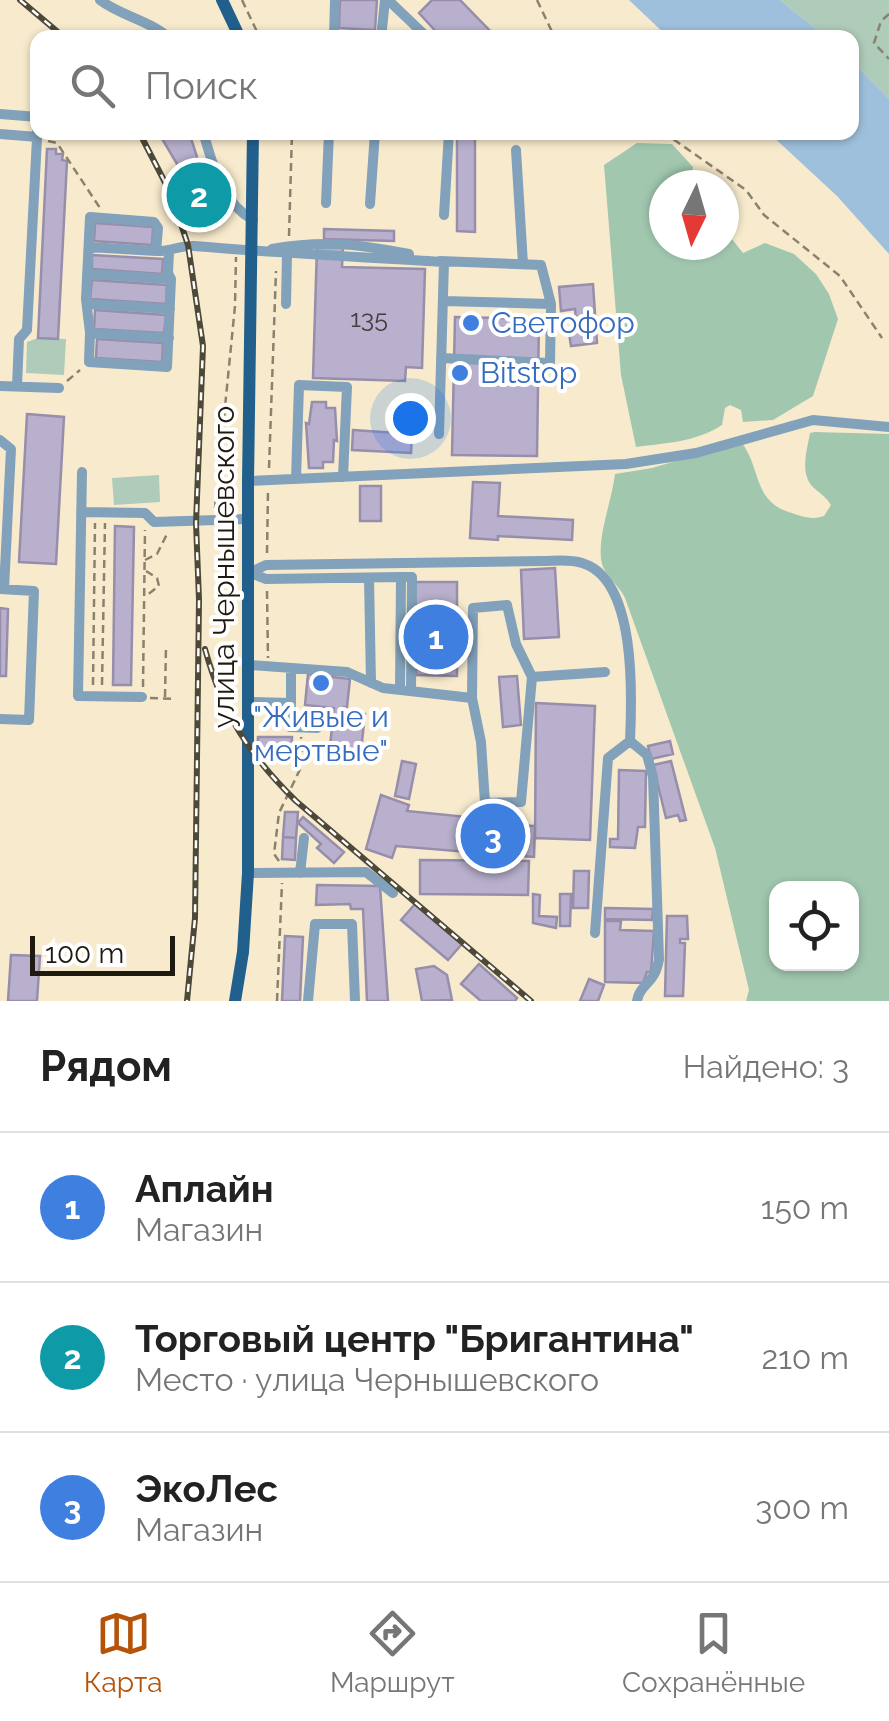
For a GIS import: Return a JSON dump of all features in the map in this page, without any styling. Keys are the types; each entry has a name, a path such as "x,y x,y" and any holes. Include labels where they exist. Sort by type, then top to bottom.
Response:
{"main road":[{"path":"222,0 236,30"},
{"name":"улица Чернышевского","path":"235,1001 243,952 248,873 248,481 254,140"}],"street":[{"path":"100,0 159,30"},
{"path":"126,0 129,16"},
{"path":"334,30 335,0"},
{"path":"382,30 387,0"},
{"path":"387,0 419,30"},
{"path":"0,114 30,117"},
{"path":"0,134 30,137"},
{"path":"17,386 19,340 27,330 37,140"},
{"path":"206,140 223,193 236,210 253,220"},
{"path":"326,203 330,140"},
{"path":"370,204 374,140"},
{"path":"444,216 449,140"},
{"path":"516,150 523,264"},
{"path":"156,251 158,228 154,222 90,216 86,299 89,362 167,367 169,252"},
{"path":"89,247 169,252 188,245 252,253 541,264 551,304 550,363 441,358"},
{"path":"285,252 286,304"},
{"path":"439,434 444,262"},
{"path":"87,274 171,279"},
{"path":"442,301 551,304"},
{"path":"88,304 170,309"},
{"path":"90,333 169,338"},
{"path":"296,479 298,385 348,388 343,478"},
{"path":"0,386 59,388"},
{"path":"248,481 626,464 696,453 814,420 889,427"},
{"path":"0,440 11,448 2,589 34,591 29,720 0,719"},
{"path":"82,472 78,696 142,697"},
{"path":"81,512 146,513 154,522 170,523 248,519"},
{"path":"249,572 266,566 566,562 594,568 604,580 625,626 633,673 630,741 608,758 595,933"},
{"path":"249,572 266,579 412,577 406,690"},
{"path":"369,578 371,682"},
{"path":"508,606 516,644 532,677 521,802 485,804 481,742 472,698 473,608 508,606"},
{"path":"249,665 347,672 383,688 472,698"},
{"path":"291,668 290,727 317,728"},
{"path":"532,677 606,672"},
{"path":"249,702 291,703"},
{"path":"630,741 647,755 653,776 660,934 657,972 640,990 638,1001"},
{"path":"300,873 304,838"},
{"path":"248,873 366,872 393,893"},
{"path":"308,1001 315,924 352,924 356,1001"}],"path":[{"path":"242,0 256,30"},
{"path":"537,0 551,30"},
{"path":"889,14 881,20 874,43 889,59"},
{"path":"45,140 57,143 106,218"},
{"path":"266,566 274,274 285,252 292,140"},
{"path":"674,140 746,190 764,215 840,276 882,338"},
{"path":"214,522 236,306 236,251"},
{"path":"59,388 89,362"},
{"path":"97,696 93,667 94,587 100,512"},
{"path":"97,696 102,667 104,588 100,512"},
{"path":"146,513 142,697 175,699"},
{"path":"145,560 161,549 170,523"},
{"path":"95,549 104,549"},
{"path":"144,570 157,578 159,586 156,592 144,596"},
{"path":"266,579 268,666"},
{"path":"94,587 104,588"},
{"path":"94,616 103,616"},
{"path":"165,698 166,646"},
{"path":"93,667 102,667"},
{"path":"277,1001 283,866 274,854 279,812 304,761 300,728"}],"green space":[{"path":"780,0 889,0 889,99 859,68 859,30 817,30"},
{"path":"637,143 672,144 693,167 649,170 649,260 739,260 739,248 743,253 765,243 794,254 816,274 838,319 813,396 773,420 743,422 741,410 730,405 725,408 722,425 712,431 680,441 636,447 621,375 604,165"},
{"path":"38,338 66,339 64,375 26,373 27,342"},
{"path":"810,433 889,434 889,1001 746,1001 749,990 715,848 625,598 602,564 603,532 615,474 652,468 741,442 770,501 800,516 824,516 831,505 809,483 806,454"},
{"path":"159,475 160,502 114,505 112,478"}],"water":[{"path":"629,0 780,0 817,30 661,30"},
{"path":"859,68 889,99 889,254 837,196 777,140 859,140"}],"building":[{"path":"340,0 377,0 375,30 339,28"},
{"path":"432,0 460,0 489,30 435,30 419,13"},
{"path":"163,140 192,140 216,216 208,218 209,223 199,226 183,174"},
{"path":"457,140 475,140 475,232 457,231"},
{"path":"47,149 56,149 56,154 63,154 62,160 67,161 58,339 38,338"},
{"path":"95,223 153,227 152,245 94,241"},
{"path":"324,229 394,231 394,241 324,239"},
{"path":"317,246 343,247 342,267 425,269 422,368 406,367 405,381 313,378"},
{"path":"92,255 163,259 162,274 92,269"},
{"path":"92,280 167,285 166,304 90,299"},
{"path":"593,284 597,343 571,346 569,333 577,332 575,309 561,311 559,287"},
{"path":"95,310 166,315 164,333 94,329"},
{"path":"455,317 539,319 537,456 452,455"},
{"path":"97,339 163,343 162,362 96,358"},
{"path":"312,402 326,402 326,408 335,408 337,441 334,440 333,462 323,462 323,468 309,468 306,423 309,424"},
{"path":"27,414 64,417 56,564 19,562"},
{"path":"353,430 412,434 411,453 352,450"},
{"path":"473,482 500,483 498,516 573,520 572,540 470,538"},
{"path":"360,486 381,486 381,521 360,521"},
{"path":"115,526 134,527 131,685 113,685"},
{"path":"555,568 559,637 524,639 521,570"},
{"path":"415,582 457,582 457,676 416,675"},
{"path":"0,608 8,609 6,676 0,676"},
{"path":"308,674 350,679 343,712 365,714 360,760 329,756 334,708 305,705"},
{"path":"517,676 521,725 503,727 499,677"},
{"path":"536,703 595,706 590,840 535,838"},
{"path":"258,737 292,737 291,758 276,758 276,752 257,756"},
{"path":"670,741 673,754 651,759 648,746"},
{"path":"402,761 416,764 409,799 395,796"},
{"path":"671,761 686,820 680,821 678,815 666,818 653,765"},
{"path":"619,770 646,771 645,827 638,827 635,848 610,847 610,839 618,839"},
{"path":"381,795 409,805 407,811 507,821 504,855 396,846 392,858 366,849"},
{"path":"285,812 298,812 296,838 283,837"},
{"path":"303,817 344,852 334,863 317,848 321,844 298,823"},
{"path":"506,825 535,826 534,857 504,855"},
{"path":"283,837 296,838 295,860 282,859"},
{"path":"420,860 529,861 528,895 420,894"},
{"path":"574,871 589,871 588,908 573,908"},
{"path":"317,885 380,886 388,1001 367,1001 363,909 351,909 350,904 316,905"},
{"path":"533,894 540,895 539,916 557,917 556,928 533,923"},
{"path":"560,894 571,894 570,926 560,926"},
{"path":"415,904 462,944 448,960 401,920"},
{"path":"605,908 653,909 652,920 605,919"},
{"path":"667,916 687,916 688,939 680,939 680,943 685,943 683,996 665,996"},
{"path":"605,921 621,921 620,930 654,931 651,972 647,972 643,983 605,982"},
{"path":"285,936 303,937 300,1001 282,1001"},
{"path":"11,955 40,956 37,1001 8,1001"},
{"path":"479,964 517,998 515,1001 481,1001 461,984"},
{"path":"434,966 447,975 452,1000 422,1001 416,969"},
{"path":"589,979 604,985 598,1001 580,1001"}],"railway":[{"path":"20,0 56,30"},
{"path":"143,140 170,192 188,245 203,346 196,523 199,600 195,918 187,1001"},
{"path":"205,649 220,694 239,732 279,784 531,1001"}],"place":[{"name":"Торговый центр \"Бригантина\"","path":"199,195"},
{"name":"Светофор","path":"471,323"},
{"name":"Bitstop","path":"460,373"},
{"name":"Аплайн","path":"436,637"},
{"name":"\"Живые и мертвые\"","path":"321,683"},
{"name":"ЭкоЛес","path":"493,836"}]}
